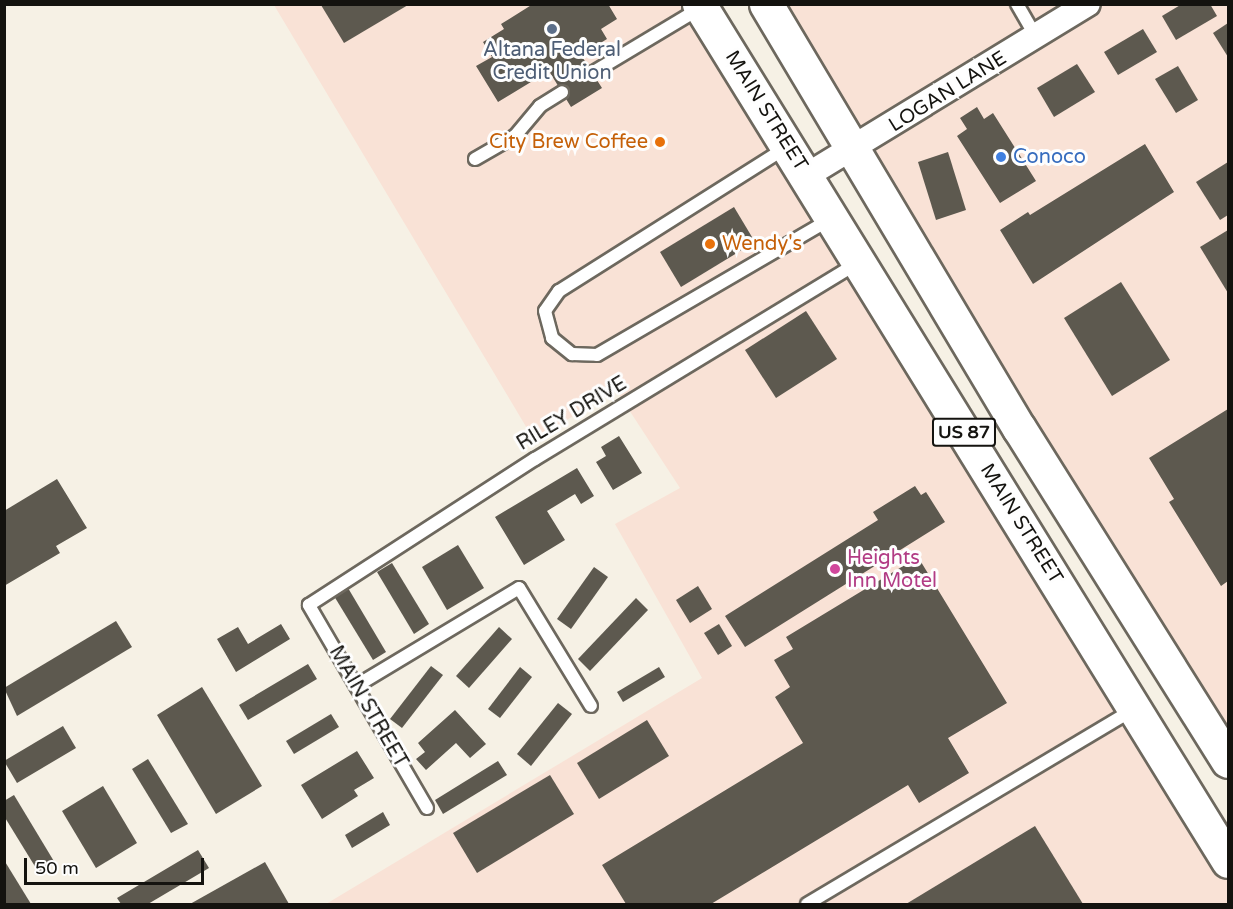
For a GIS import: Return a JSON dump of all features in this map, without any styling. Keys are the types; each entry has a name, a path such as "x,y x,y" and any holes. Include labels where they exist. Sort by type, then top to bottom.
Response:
{"main road":[{"name":"US 87","path":"766,4 1019,428 1228,761"},
{"name":"MAIN STREET","path":"700,6 1136,708 1228,861"}],"street":[{"name":"LOGAN LANE","path":"806,176 854,150 1088,4"}],"lane":[{"path":"1017,4 1036,37"},
{"path":"592,73 700,6"},
{"path":"475,159 515,136 540,106 562,92"},
{"path":"788,147 559,291 545,310 552,338 572,354 597,355 832,219"},
{"name":"RILEY DRIVE","path":"309,605 535,459 858,262"},
{"path":"356,686 519,588 591,706"},
{"name":"MAIN STREET","path":"309,605 427,808"},
{"path":"807,904 1136,708"}],"shaded area":[{"path":"274,5 699,5 1228,861 1228,904 326,904 702,678 615,524 680,488 616,390 534,440"},
{"path":"766,5 1228,5 1228,762"}],"building":[{"path":"533,4 608,4 617,19 601,29 607,39 581,55 602,88 571,107 549,71 498,102 476,66 492,57 483,42 504,29 501,24"},
{"path":"1182,4 1210,4 1217,16 1176,40 1162,16"},
{"path":"321,5 408,5 344,43"},
{"path":"1228,23 1228,57 1213,33"},
{"path":"1143,29 1157,52 1118,75 1104,52"},
{"path":"1077,64 1095,92 1054,117 1037,88"},
{"path":"1178,66 1198,100 1176,113 1155,79"},
{"path":"977,107 984,119 993,113 1036,181 1000,203 957,136 967,129 960,118"},
{"path":"1145,144 1174,192 1033,284 1000,230 1028,212 1030,215"},
{"path":"948,152 966,210 936,220 918,162"},
{"path":"1228,162 1228,215 1220,220 1196,182"},
{"path":"734,207 755,242 681,287 660,252"},
{"path":"1228,230 1228,293 1200,247"},
{"path":"1121,282 1170,360 1112,396 1064,318"},
{"path":"806,311 837,359 776,398 745,350"},
{"path":"1228,409 1228,581 1221,586 1169,502 1174,499 1149,458"},
{"path":"619,436 642,473 613,490 596,462 606,456 601,447"},
{"path":"577,468 594,496 581,504 575,494 547,511 565,540 524,565 495,517"},
{"path":"57,479 87,528 56,546 60,553 4,586 4,511"},
{"name":"Heights Inn Motel","path":"915,486 921,495 926,492 945,522 745,647 725,616 878,520 873,512"},
{"path":"458,545 484,588 447,610 422,567"},
{"path":"918,557 1007,703 948,738 969,773 919,803 908,785 711,904 626,904 602,865 803,743 775,697 790,687 774,660 793,649 786,637"},
{"path":"392,563 429,624 414,634 377,572"},
{"path":"594,567 608,577 571,629 557,619"},
{"path":"698,586 712,609 690,623 676,600"},
{"path":"348,588 386,652 373,660 334,596"},
{"path":"636,598 648,610 590,671 578,659"},
{"path":"116,621 132,647 17,716 4,688"},
{"path":"281,624 290,639 236,672 217,639 238,627 248,644"},
{"path":"719,624 732,646 718,655 704,633"},
{"path":"499,627 512,639 469,688 456,676"},
{"path":"308,664 317,679 248,720 239,705"},
{"path":"431,666 443,675 402,728 390,719"},
{"path":"520,667 532,677 500,718 488,709"},
{"path":"659,667 665,677 623,702 617,692"},
{"path":"202,687 262,786 216,814 157,715"},
{"path":"558,703 572,714 531,766 517,754"},
{"path":"455,710 486,744 470,758 456,743 426,770 416,759 425,752 418,743"},
{"path":"331,714 339,727 294,754 286,741"},
{"path":"647,720 669,756 599,799 577,763"},
{"path":"63,726 76,748 17,783 4,761"},
{"path":"357,751 374,778 354,790 358,796 322,819 301,785"},
{"path":"148,759 188,824 171,833 132,769"},
{"path":"498,761 507,775 443,814 435,800"},
{"path":"550,775 574,814 477,873 453,833"},
{"path":"103,786 137,843 96,868 62,811"},
{"path":"14,795 55,863 39,873 4,816 4,801"},
{"path":"383,812 390,825 352,848 345,835"},
{"path":"1035,826 1083,904 906,904"},
{"path":"198,850 209,868 148,904 121,904 117,898"},
{"path":"4,860 31,904 4,904"},
{"path":"265,862 289,904 190,904"}],"place":[{"name":"Altana Federal Credit Union","path":"552,29"},
{"name":"City Brew Coffee","path":"660,142"},
{"name":"Conoco","path":"1001,157"},
{"name":"Wendy's","path":"710,244"},
{"name":"Heights Inn Motel","path":"835,569"}]}
